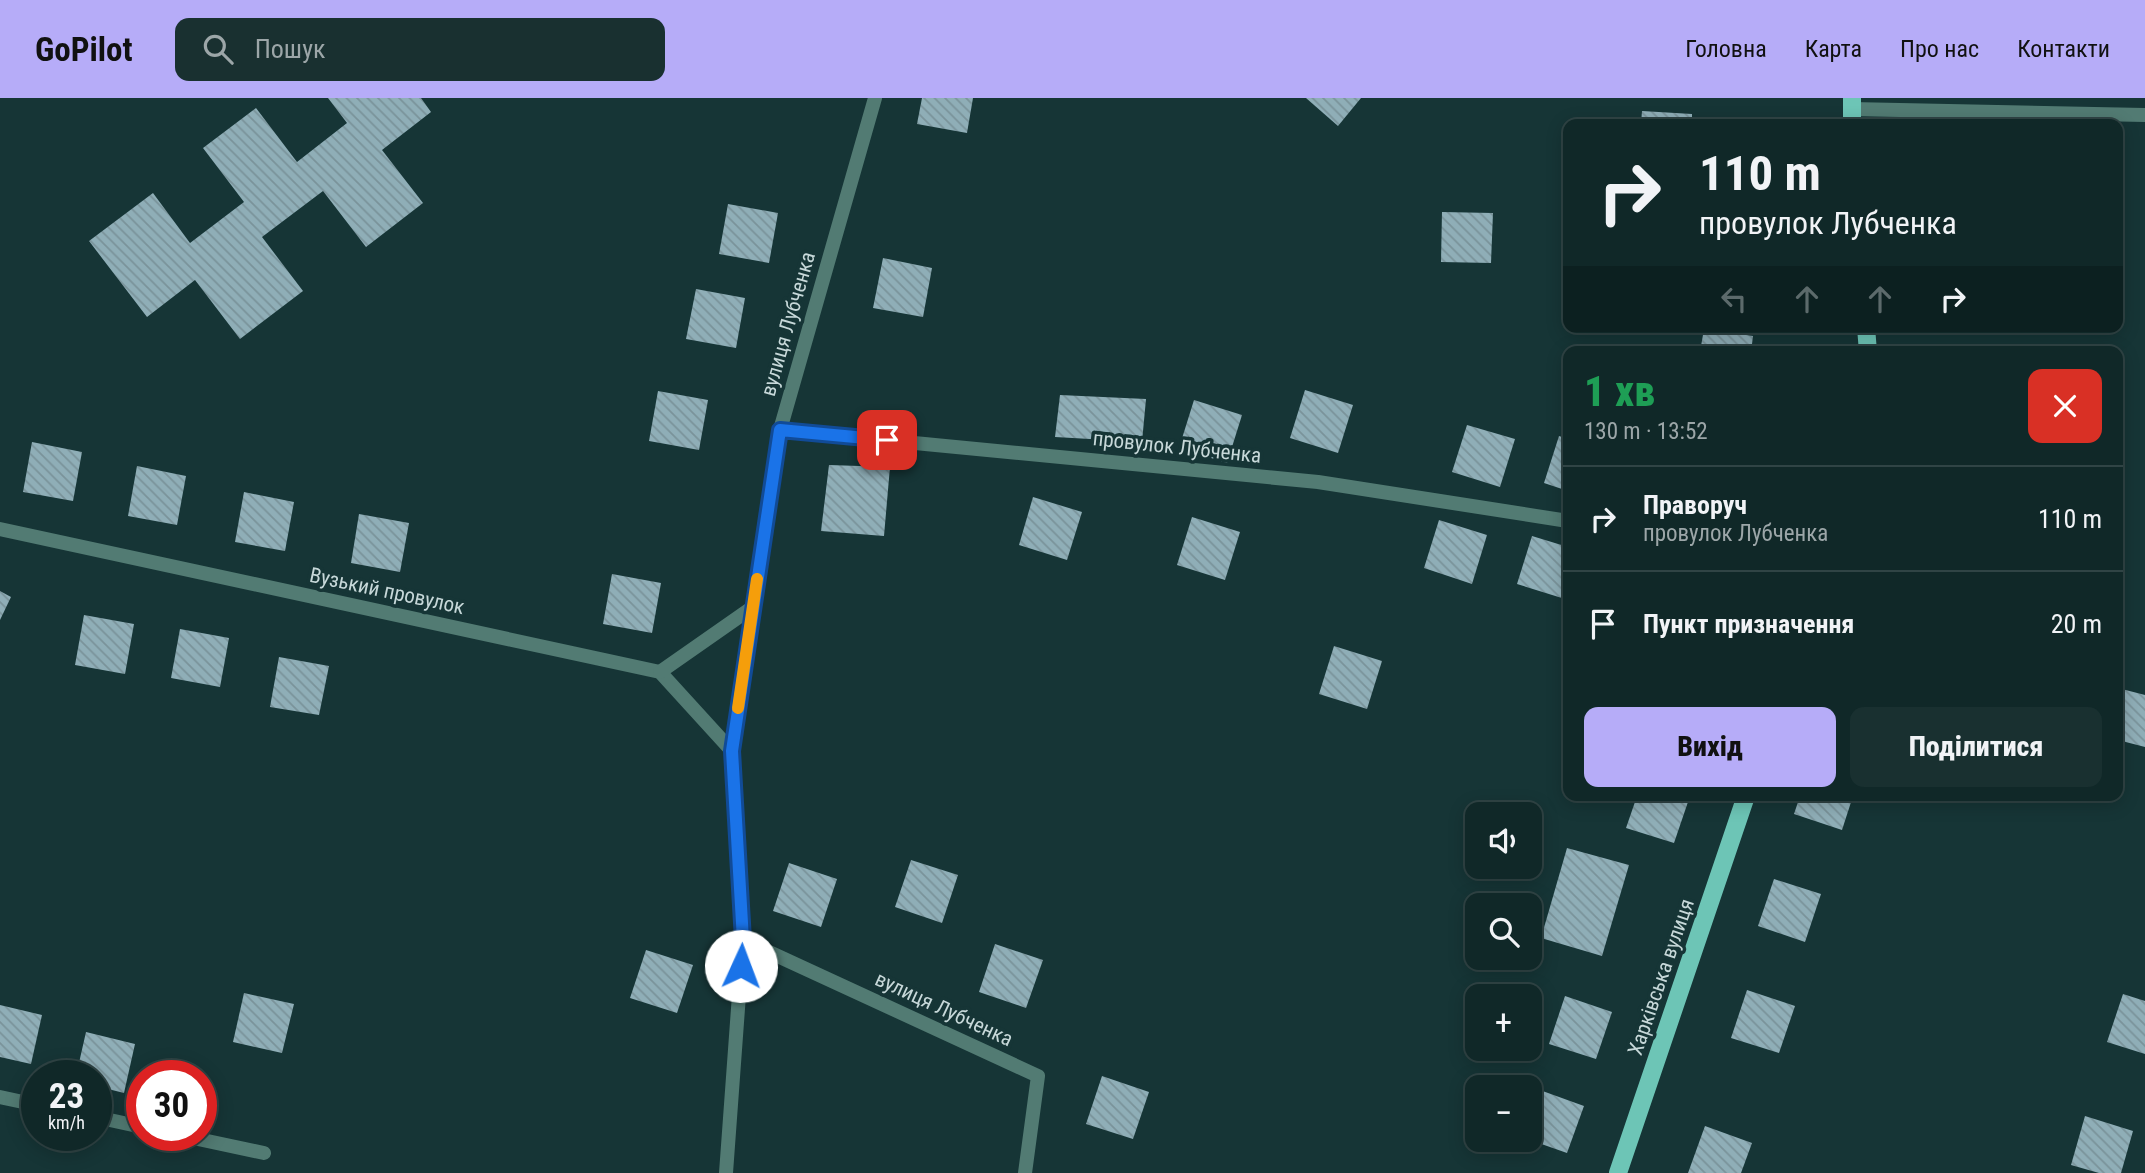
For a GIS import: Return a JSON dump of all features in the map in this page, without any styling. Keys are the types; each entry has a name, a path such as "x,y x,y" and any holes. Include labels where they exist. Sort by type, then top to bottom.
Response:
{"main road":[{"name":"Харківська вулиця","path":"1618,1173 1744,801"}],"street":[{"name":"вулиця Лубченка","path":"726,1173 743,940 732,751 780,430 875,98"},
{"path":"1852,110 2145,115"},
{"name":"провулок Лубченка","path":"780,430 1318,482 1563,520"},
{"name":"Вузький провулок","path":"0,529 660,672"},
{"path":"732,751 660,672 753,607"},
{"name":"вулиця Лубченка","path":"743,940 1038,1076 1025,1173"},
{"path":"0,1097 21,1102"},
{"path":"217,1143 264,1153"}],"building":[{"path":"328,98 421,98 431,112 382,150 423,203 366,247 323,191 262,237 303,291 240,339 195,280 147,317 89,241 153,193 190,243 244,202 203,148 256,108 297,162 347,123"},
{"path":"922,98 973,98 967,133 917,124"},
{"path":"1306,98 1361,98 1338,126"},
{"path":"1642,111 1692,114 1692,119 1641,119"},
{"path":"728,204 778,213 769,263 719,254"},
{"path":"1442,212 1493,213 1491,263 1441,262"},
{"path":"883,258 932,268 923,317 873,308"},
{"path":"696,289 745,298 736,348 686,339"},
{"path":"1703,333 1753,336 1752,346 1701,346"},
{"path":"1305,390 1353,405 1338,453 1290,438"},
{"path":"658,391 708,400 699,450 649,441"},
{"path":"1060,395 1146,399 1142,442 1055,437"},
{"path":"1194,400 1242,415 1227,463 1179,448"},
{"path":"1467,425 1515,439 1500,487 1452,472"},
{"path":"1559,436 1563,437 1563,489 1544,483"},
{"path":"32,442 82,452 73,501 23,492"},
{"path":"829,465 890,467 884,536 821,531"},
{"path":"137,466 186,476 177,525 128,516"},
{"path":"244,492 294,502 285,551 235,542"},
{"path":"1033,497 1082,512 1067,560 1019,545"},
{"path":"359,514 409,523 400,572 351,563"},
{"path":"1192,517 1240,532 1225,580 1177,565"},
{"path":"1439,520 1487,535 1472,584 1424,568"},
{"path":"1532,536 1563,545 1563,598 1517,584"},
{"path":"612,574 661,583 652,633 603,624"},
{"path":"0,591 11,597 0,620"},
{"path":"84,615 134,624 125,674 75,665"},
{"path":"180,629 229,638 220,687 171,678"},
{"path":"1334,646 1382,661 1367,709 1319,694"},
{"path":"279,657 329,666 319,715 270,707"},
{"path":"2123,689 2145,695 2145,747 2123,741"},
{"path":"1635,801 1688,801 1674,843 1626,828"},
{"path":"1798,801 1851,801 1842,830 1794,814"},
{"path":"1567,848 1629,865 1602,956 1542,938"},
{"path":"911,860 958,875 942,923 895,907"},
{"path":"789,863 837,879 821,927 773,911"},
{"path":"1774,879 1821,894 1805,942 1758,926"},
{"path":"995,944 1043,960 1026,1008 979,992"},
{"path":"646,950 693,965 677,1013 630,998"},
{"path":"1747,990 1795,1006 1779,1053 1731,1038"},
{"path":"244,993 294,1004 282,1053 233,1042"},
{"path":"2123,994 2145,1001 2145,1054 2107,1042"},
{"path":"1565,996 1612,1012 1596,1059 1549,1044"},
{"path":"0,1005 42,1015 32,1060 21,1062 0,1057"},
{"path":"86,1032 135,1044 131,1060 126,1060 124,1093 112,1090 112,1060 80,1060"},
{"path":"1102,1076 1149,1092 1133,1139 1086,1124"},
{"path":"1542,1091 1584,1106 1567,1153 1542,1144"},
{"path":"2085,1116 2133,1131 2121,1173 2099,1173 2071,1165"},
{"path":"1705,1126 1752,1143 1741,1173 1688,1173"}],"slow traffic":[{"path":"738,708 757,579"}],"route":[{"path":"741,966 743,940 732,751 780,430 887,440"}]}
